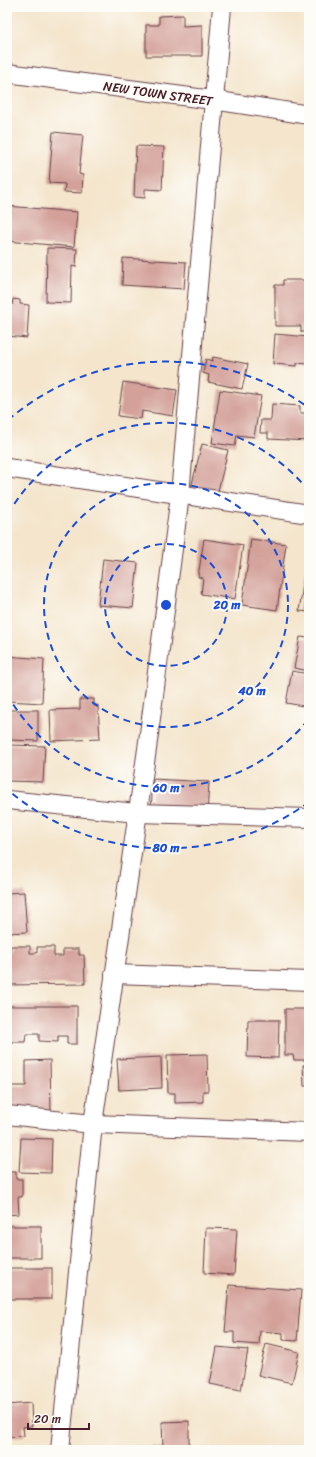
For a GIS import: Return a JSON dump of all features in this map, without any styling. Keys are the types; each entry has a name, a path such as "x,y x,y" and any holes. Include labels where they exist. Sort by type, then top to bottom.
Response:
{"street":[{"path":"60,1450 93,1124 136,813 147,749 180,495 222,7"},
{"name":"NEW TOWN STREET","path":"7,73 213,100 309,115"},
{"path":"7,468 309,514"},
{"path":"7,800 136,813 309,818"},
{"path":"114,974 309,981"},
{"path":"7,1115 93,1124 309,1132"}],"building":[{"path":"183,15 183,26 202,25 202,56 146,56 146,25 159,25 159,16"},
{"path":"53,132 83,135 79,174 83,175 82,193 64,192 65,184 49,183"},
{"path":"136,146 164,147 162,190 145,189 145,198 134,197"},
{"path":"7,206 77,212 74,247 7,241"},
{"path":"47,248 77,249 76,267 72,266 71,303 46,302"},
{"path":"123,258 186,262 184,289 122,285"},
{"path":"283,280 309,280 309,332 301,332 301,326 275,326 275,285 283,285"},
{"path":"13,299 20,300 20,304 29,305 27,338 7,336 7,305 12,305"},
{"path":"275,334 309,337 309,364 297,363 297,366 273,364"},
{"path":"213,357 248,364 242,389 208,382 209,375 203,373 206,359 212,361"},
{"path":"123,382 177,390 173,416 142,411 141,419 118,416"},
{"path":"220,390 261,396 254,437 237,435 235,446 212,443"},
{"path":"272,404 300,406 300,413 309,413 309,441 268,439 268,433 260,433 261,420 271,420"},
{"path":"202,444 228,450 217,495 191,488"},
{"path":"204,539 243,545 235,599 201,594 203,578 198,577"},
{"path":"251,539 286,544 277,610 242,605"},
{"path":"103,559 138,563 133,608 98,605"},
{"path":"305,573 309,573 309,612 299,611"},
{"path":"300,637 309,638 309,671 294,668"},
{"path":"7,656 44,659 42,703 7,701"},
{"path":"292,671 309,674 309,707 286,703"},
{"path":"80,699 94,699 94,706 98,705 100,739 51,741 50,710 80,709"},
{"path":"7,710 38,710 38,741 7,740"},
{"path":"7,745 45,746 43,782 7,781"},
{"path":"153,779 209,782 207,814 151,811"},
{"path":"24,892 27,932 7,933 7,893"},
{"path":"11,946 30,946 30,953 37,953 37,947 54,947 54,956 63,956 63,949 79,949 79,955 84,955 85,984 7,985 7,952 10,952"},
{"path":"7,1006 77,1006 77,1044 67,1044 67,1036 58,1036 58,1042 39,1041 39,1034 26,1034 25,1042 7,1042"},
{"path":"285,1009 309,1009 309,1060 294,1060 293,1055 285,1055"},
{"path":"248,1020 279,1020 278,1058 247,1057"},
{"path":"207,1054 208,1091 203,1091 203,1102 175,1103 175,1093 168,1093 167,1055"},
{"path":"161,1057 162,1088 119,1090 117,1059"},
{"path":"50,1060 51,1111 7,1112 7,1086 26,1086 26,1061"},
{"path":"309,1064 309,1086 304,1086 303,1065"},
{"path":"21,1138 52,1139 51,1173 19,1172"},
{"path":"7,1172 16,1172 16,1179 22,1179 22,1197 18,1197 19,1214 7,1215"},
{"path":"7,1226 41,1226 41,1258 7,1258"},
{"path":"206,1228 237,1229 234,1275 204,1273"},
{"path":"7,1268 52,1268 52,1299 7,1299"},
{"path":"229,1285 301,1290 297,1341 283,1340 283,1333 260,1331 259,1345 234,1343 234,1332 225,1332"},
{"path":"266,1344 299,1352 292,1383 258,1375"},
{"path":"217,1347 248,1350 241,1390 210,1384"},
{"path":"31,1403 32,1426 23,1427 24,1436 7,1437 7,1405"},
{"path":"189,1421 189,1450 152,1450 152,1447 163,1447 162,1422"}]}
